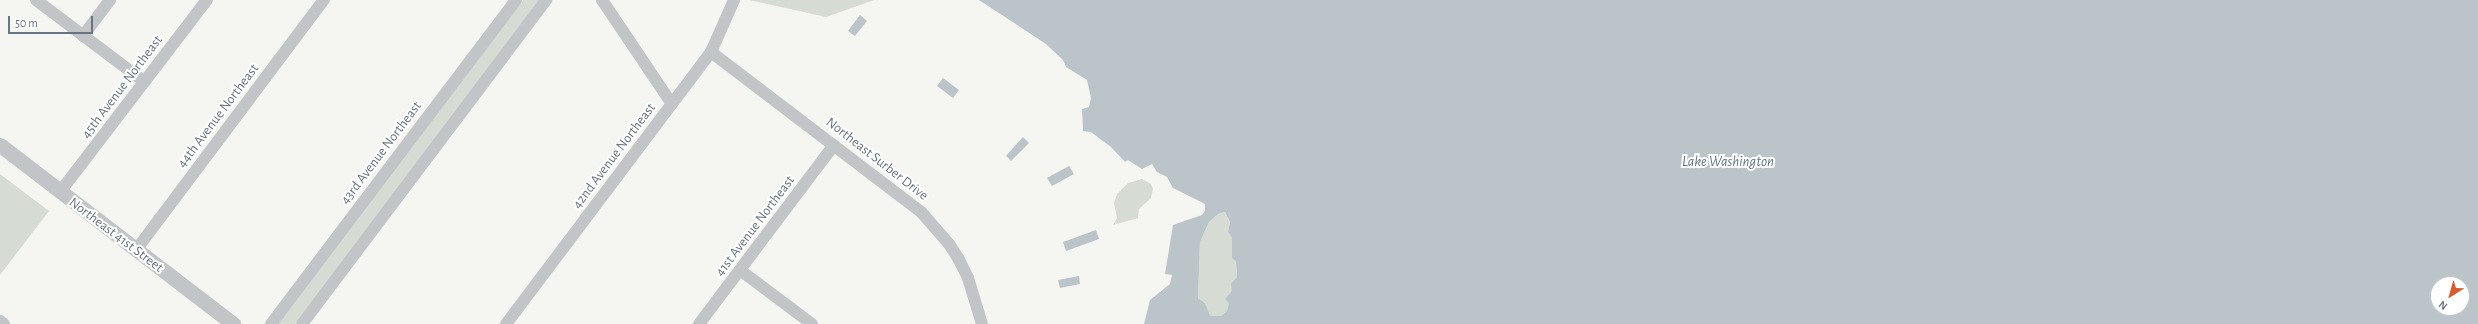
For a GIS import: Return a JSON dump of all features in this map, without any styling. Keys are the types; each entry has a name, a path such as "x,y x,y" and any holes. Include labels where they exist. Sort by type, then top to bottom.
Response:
{"street":[{"path":"36,0 145,82"},
{"path":"83,36 110,0"},
{"name":"45th Avenue Northeast","path":"60,192 207,0"},
{"name":"44th Avenue Northeast","path":"136,250 324,0"},
{"name":"43rd Avenue Northeast","path":"271,324 516,0"},
{"path":"302,324 546,0"},
{"path":"602,0 672,104"},
{"name":"42nd Avenue Northeast","path":"506,324 711,52 734,0"},
{"name":"Northeast Surber Drive","path":"711,52 912,205 936,228 949,244 968,278 982,324"},
{"name":"Northeast 41st Street","path":"0,145 233,324"},
{"name":"41st Avenue Northeast","path":"699,324 834,145"},
{"path":"740,270 812,324"},
{"path":"0,321 4,324"}],"shaded area":[{"path":"523,0 539,0 295,324 277,324"},
{"path":"749,0 874,0 826,17"},
{"path":"0,174 49,211 0,275"},
{"path":"1142,179 1151,184 1153,189 1151,198 1139,209 1138,218 1113,225 1117,218 1114,203 1117,194 1128,183"},
{"path":"1225,212 1230,222 1228,232 1232,238 1232,258 1236,262 1237,277 1227,311 1221,316 1209,316 1205,303 1198,298 1200,242 1209,222 1218,214"}],"water":[{"name":"Lake Washington","path":"979,0 2478,0 2478,324 1144,324 1150,300 1170,284 1172,275 1165,274 1173,225 1202,215 1205,211 1205,204 1173,188 1167,177 1157,172 1152,164 1142,169 1128,160 1125,162 1111,147 1091,132 1083,131 1082,109 1089,107 1091,98 1087,80 1066,67 1063,60 1046,44","holes":["1225,212 1230,222 1228,232 1232,238 1232,258 1236,262 1237,277 1231,284 1232,291 1225,299 1229,303 1227,311 1221,316 1210,316 1205,303 1198,298 1200,242 1209,222 1218,214"]},
{"path":"860,15 867,21 855,36 848,31"},
{"path":"943,78 959,90 953,98 937,86"},
{"path":"1023,137 1029,143 1011,161 1006,156"},
{"path":"1069,166 1074,174 1052,186 1047,178"},
{"path":"1096,230 1099,239 1066,251 1063,242"},
{"path":"1079,276 1080,284 1060,288 1058,280"}]}
